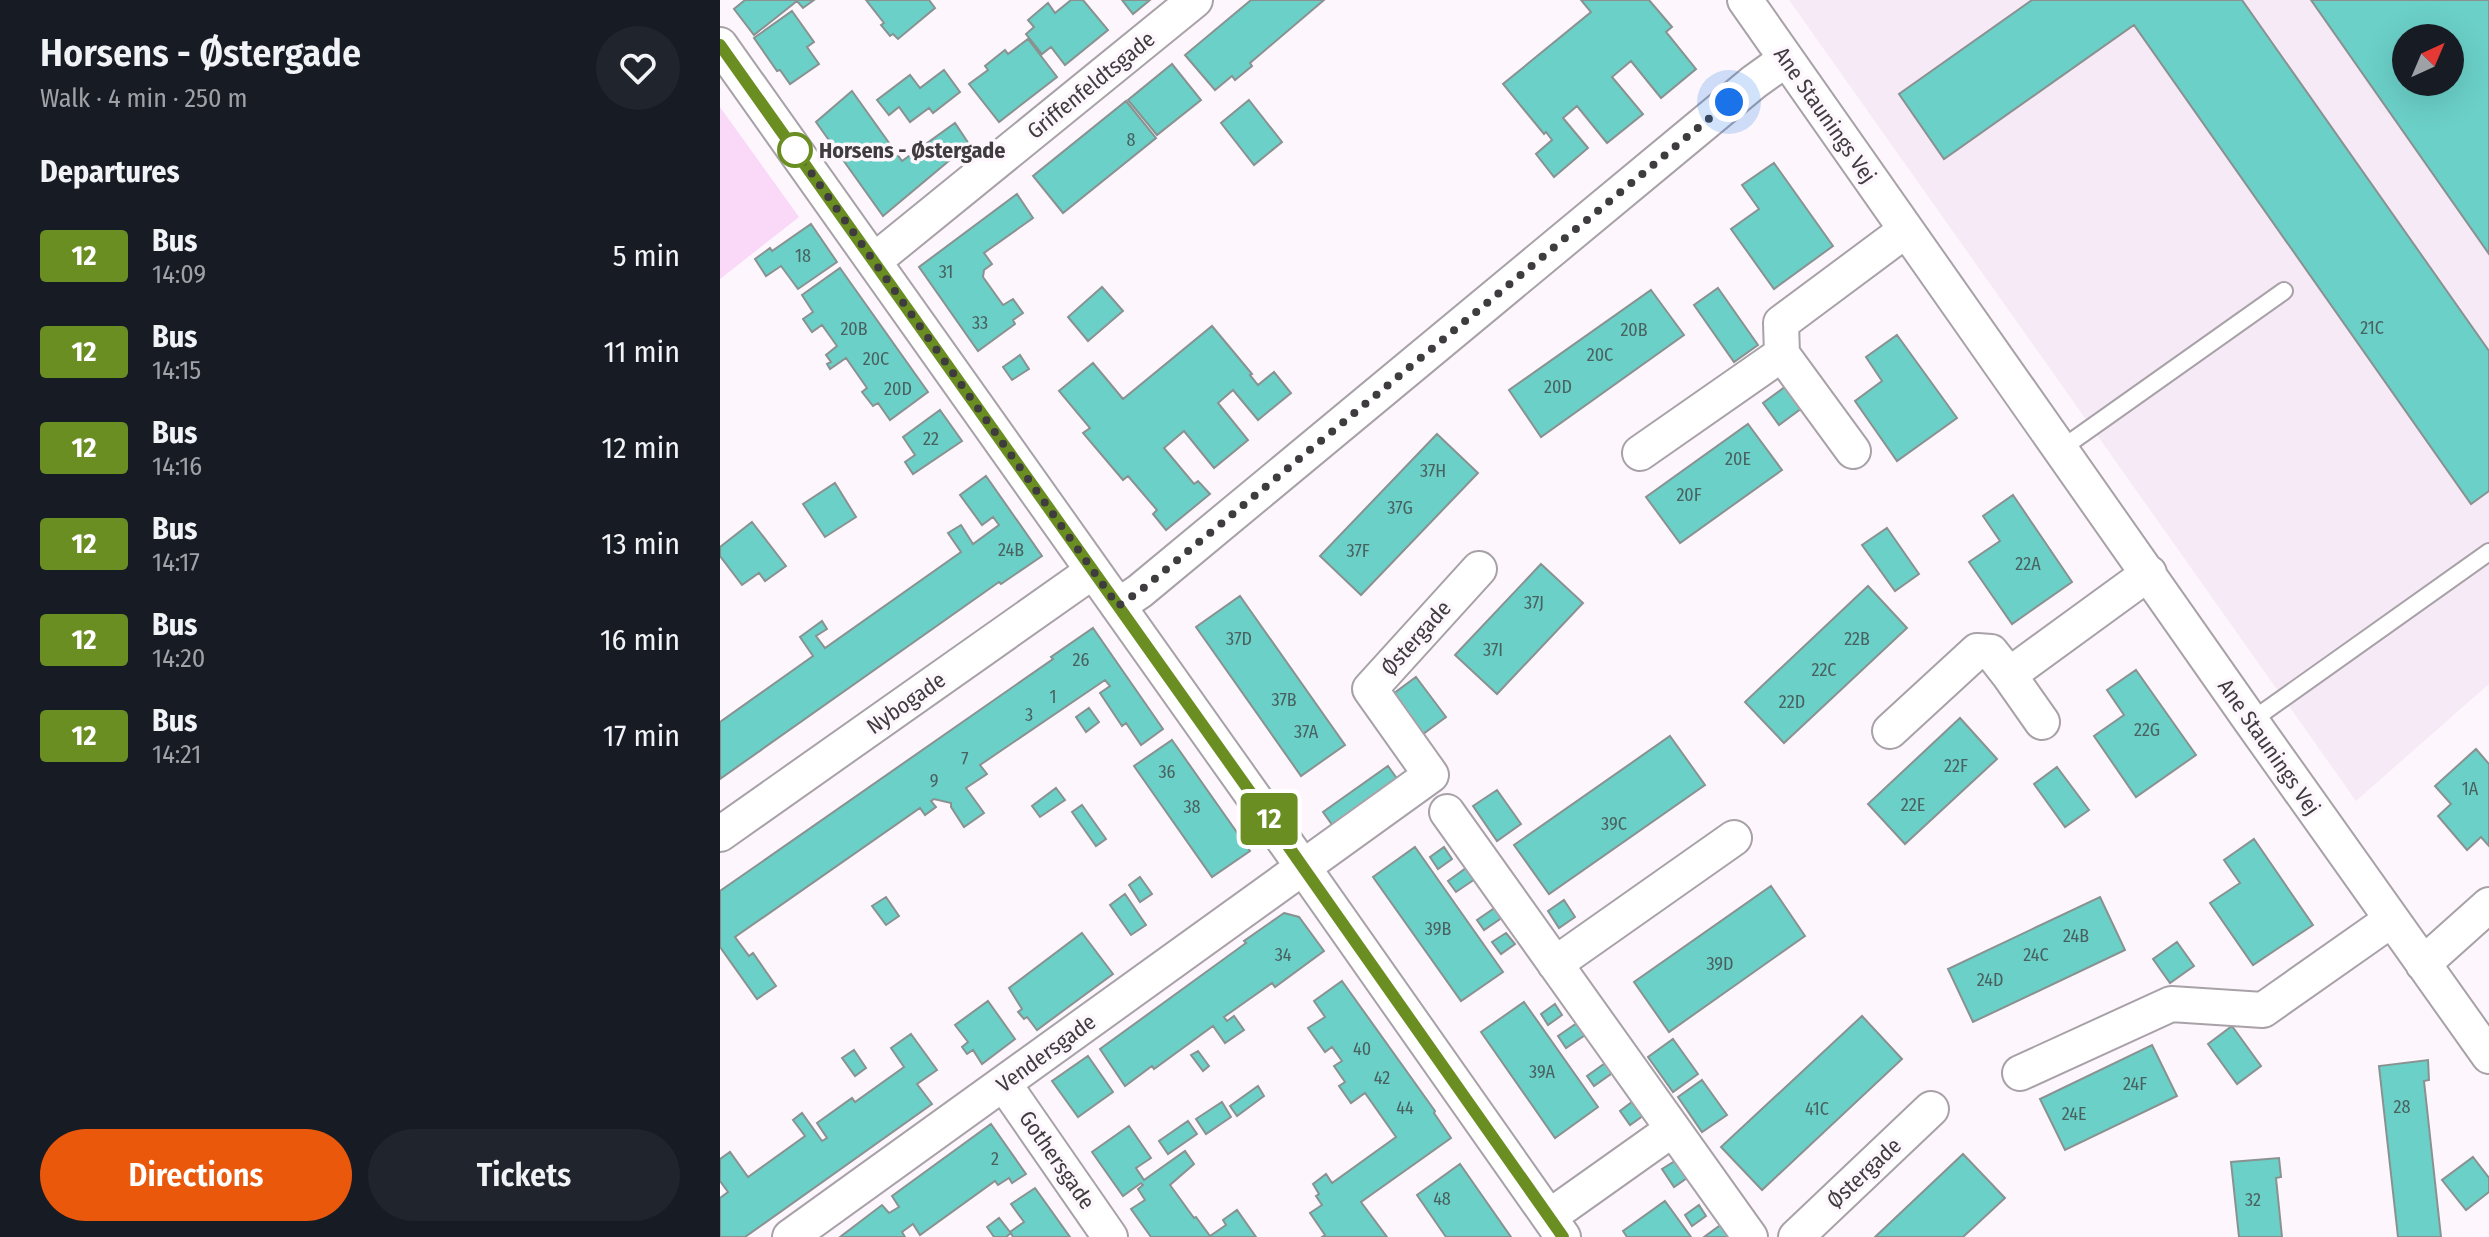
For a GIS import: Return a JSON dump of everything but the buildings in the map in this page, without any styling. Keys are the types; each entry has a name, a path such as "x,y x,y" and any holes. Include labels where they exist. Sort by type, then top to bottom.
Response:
{"street":[{"name":"Griffenfeldtsgade","path":"874,261 1195,0"},
{"name":"Ane Staunings Vej","path":"1745,0 2489,1056"},
{"path":"722,52 874,261 1556,1227 1673,1129"},
{"path":"1118,606 1140,591 1754,82 1786,59"},
{"path":"1853,451 1782,354 1781,323 1906,230"},
{"path":"1640,453 1782,354"},
{"name":"Østergade","path":"1303,869 1431,775 1370,689 1479,569"},
{"name":"Nybogade","path":"720,834 1093,571"},
{"path":"2009,675 2149,573"},
{"path":"1890,731 1977,651 1991,652 2042,722"},
{"path":"1447,812 1750,1237"},
{"path":"1555,964 1734,838"},
{"name":"Vendersgade","path":"790,1237 1303,869"},
{"path":"2423,964 2489,905"},
{"path":"2020,1073 2171,1004 2263,1010 2391,920"},
{"name":"Gothersgade","path":"1004,1084 1110,1237"},
{"name":"Østergade","path":"1796,1237 1931,1109"}],"lane":[{"path":"2061,449 2284,291"},
{"path":"2251,721 2489,552"}],"shaded area":[{"path":"1789,0 2489,0 2489,684 2356,801"},
{"path":"720,107 799,217 720,279"}],"bus line":[{"name":"12","path":"720,45 1563,1237"}],"place":[{"name":"Horsens - Østergade","path":"795,150"}],"route":[{"path":"795,150 1118,606 1140,591 1729,102"}]}
